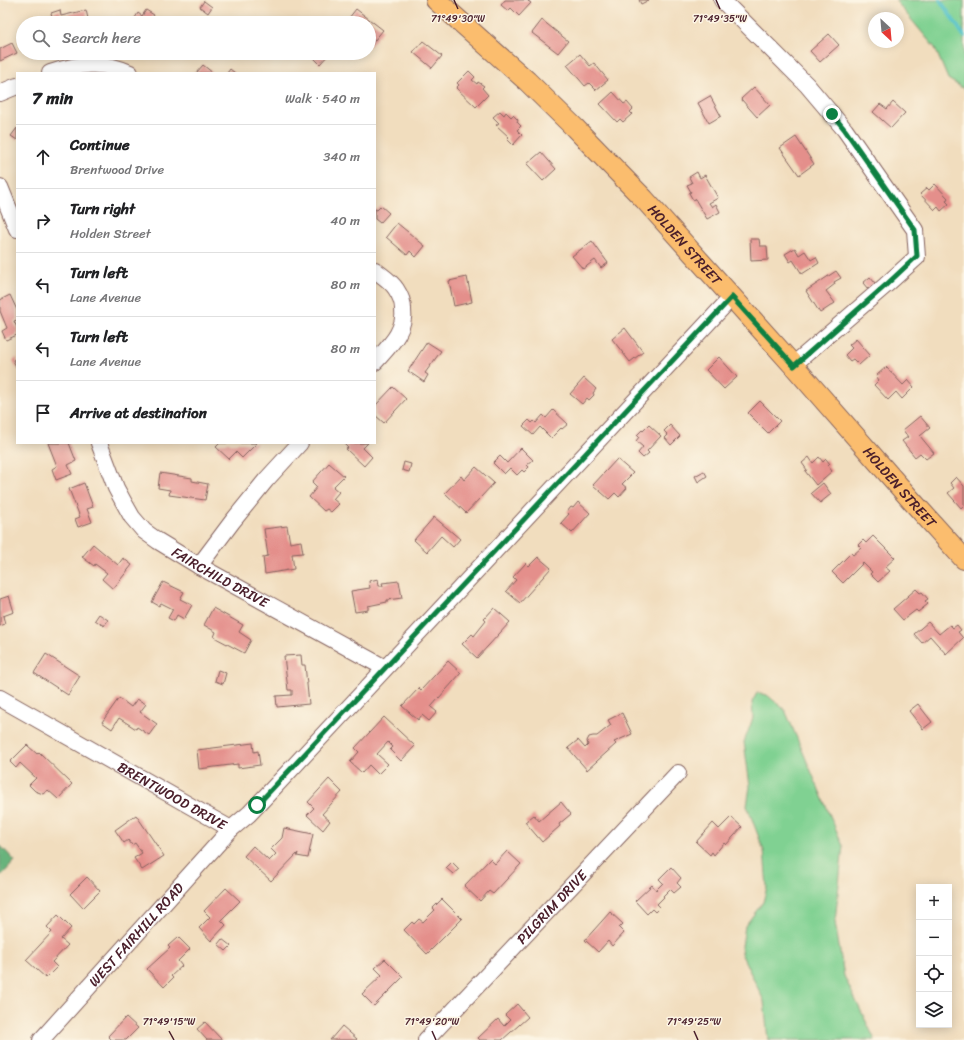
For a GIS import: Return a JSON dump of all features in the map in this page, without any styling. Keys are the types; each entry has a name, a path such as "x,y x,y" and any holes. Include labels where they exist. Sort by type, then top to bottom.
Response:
{"main road":[{"name":"HOLDEN STREET","path":"436,0 527,82 575,128 644,199 794,366 964,560"}],"street":[{"path":"722,0 807,85 845,130 915,230 917,256 794,366"},
{"path":"54,72 71,67 92,64 115,68 127,72"},
{"path":"0,94 16,86"},
{"path":"0,186 16,226"},
{"path":"376,271 395,287 400,296 404,315 400,332 376,361"},
{"name":"BRENTWOOD DRIVE","path":"0,698 231,829 249,814 266,796 732,297"},
{"name":"FAIRCHILD DRIVE","path":"99,444 116,488 132,517 144,531 199,566 385,668"},
{"path":"199,566 266,480 299,444"},
{"name":"PILGRIM DRIVE","path":"426,1040 678,774"},
{"name":"WEST FAIRHILL ROAD","path":"40,1040 231,829"}],"green space":[{"path":"895,0 964,0 964,89 948,79 935,48"},
{"path":"757,693 767,695 785,710 843,846 835,922 844,976 875,1040 768,1040 764,1001 741,953 745,926 763,902 767,887 764,851 747,806 750,786 744,742 753,718 752,702"},
{"path":"0,845 15,861 0,877"}],"building":[{"path":"505,0 530,0 528,1 531,3 519,16 511,8 508,11 501,5"},
{"path":"639,0 649,0 641,4"},
{"path":"204,1 212,7 208,13 200,7"},
{"path":"356,9 365,16 350,16"},
{"path":"60,10 61,16 52,16 51,13"},
{"path":"86,10 87,16 61,16"},
{"path":"146,10 154,15 153,16 142,16"},
{"path":"542,20 568,41 558,53 532,33"},
{"path":"376,25 383,30 376,39"},
{"path":"829,34 839,45 820,62 810,51"},
{"path":"423,41 442,56 432,68 413,52"},
{"path":"12,43 16,53 0,61 0,49"},
{"path":"580,54 590,66 594,63 608,80 596,90 589,83 585,86 567,65"},
{"path":"316,60 324,60 320,64"},
{"path":"203,65 212,72 197,72"},
{"path":"469,71 475,77 472,80 477,84 478,82 484,86 482,88 488,95 476,107 456,88 459,85 457,83"},
{"path":"754,87 770,105 757,117 741,99"},
{"path":"613,92 624,104 627,102 633,109 630,112 632,114 623,122 620,119 617,122 600,104"},
{"path":"710,96 721,116 709,123 698,103"},
{"path":"893,102 905,113 891,128 873,112 880,104 887,109"},
{"path":"500,111 504,115 506,112 511,117 513,115 521,126 517,130 522,135 513,145 507,139 509,137 496,125 499,123 493,117"},
{"path":"16,129 16,139 11,136"},
{"path":"796,137 814,164 799,175 780,148"},
{"path":"541,152 556,169 543,181 527,164"},
{"path":"697,172 700,178 705,175 718,198 709,203 712,207 716,204 720,212 707,219 695,199 693,200 687,185 692,183 689,177"},
{"path":"935,184 948,198 946,201 949,204 941,211 938,207 935,210 920,194 927,188 929,190"},
{"path":"381,206 389,213 380,223 376,220 377,210"},
{"path":"397,223 425,246 416,257 410,251 407,255 386,237"},
{"path":"750,239 759,239 760,246 767,246 768,260 751,261"},
{"path":"592,241 608,263 601,268 595,260 583,269 572,256"},
{"path":"795,248 799,255 805,251 811,260 816,257 819,263 802,274 793,260 790,262 785,254"},
{"path":"836,271 841,278 834,282 835,284 826,291 835,303 820,313 806,291"},
{"path":"467,277 472,302 454,306 449,281"},
{"path":"870,277 875,283 868,289 863,283"},
{"path":"10,295 16,308 16,320 14,321 16,326 16,335 6,340 2,331 7,328 0,311 0,300"},
{"path":"625,328 643,352 630,362 612,339"},
{"path":"856,339 870,355 859,365 853,359 850,361 845,355 852,348 849,345"},
{"path":"427,342 441,351 425,373 428,375 424,382 408,371"},
{"path":"719,357 737,377 724,389 706,370"},
{"path":"16,358 16,367 13,360"},
{"path":"886,367 903,385 908,380 914,387 902,399 896,392 888,400 874,385 879,380 876,376"},
{"path":"584,378 596,389 593,393 594,395 589,400 587,398 582,404 570,394"},
{"path":"393,387 406,399 384,423 376,416 376,405"},
{"path":"760,401 780,421 768,433 748,413"},
{"path":"553,410 568,424 562,429 561,428 551,438 540,427 533,435 523,426 529,420 532,423 534,421 536,423 543,415 546,418"},
{"path":"920,416 930,428 920,436 934,453 926,459 920,453 915,457 902,441 908,437 903,430"},
{"path":"649,425 661,436 647,451 649,453 643,458 638,453 643,447 636,441 639,437 637,435"},
{"path":"670,425 680,436 671,445 665,438 668,435 664,431"},
{"path":"48,444 69,444 76,461 68,465 72,474 56,480 52,469 57,466"},
{"path":"219,444 256,444 242,458 236,452 229,459 216,447"},
{"path":"367,444 363,448 372,457 364,466 346,449 348,448 345,445"},
{"path":"521,448 533,460 527,465 529,467 524,472 522,470 517,475 510,468 504,474 493,463 500,456 507,463"},
{"path":"809,457 813,463 819,457 823,462 826,459 830,464 828,466 832,471 816,485 805,471 807,470 802,463"},
{"path":"617,459 633,473 622,484 627,488 619,497 615,493 609,499 593,485"},
{"path":"404,462 411,464 409,472 402,470"},
{"path":"329,463 344,476 333,487 339,492 333,499 339,504 331,512 327,509 324,511 309,497 317,487 312,482"},
{"path":"476,467 494,483 466,513 445,493 461,476 464,480"},
{"path":"704,471 707,476 698,482 695,476"},
{"path":"160,473 192,478 192,481 208,484 205,500 169,495 170,490 158,488"},
{"path":"956,477 964,486 964,505 961,508 948,493 954,488 950,483"},
{"path":"84,483 93,507 87,509 92,522 78,527 75,519 80,517 69,489"},
{"path":"823,483 831,494 820,503 811,493"},
{"path":"578,502 590,513 572,533 561,523 569,514 567,512 571,507 573,508"},
{"path":"434,517 460,539 453,547 441,536 427,552 414,540"},
{"path":"287,526 290,543 301,541 303,553 292,554 294,569 265,574 263,557 268,556 264,529"},
{"path":"873,536 895,558 885,567 890,571 878,582 870,574 872,572 863,563 843,583 832,572 851,553 853,555 861,548 858,545 863,540 866,543"},
{"path":"93,544 118,565 123,558 132,565 113,589 102,579 107,573 82,557"},
{"path":"538,557 551,568 520,603 506,591 516,580 513,577 526,563 529,566"},
{"path":"378,579 379,586 383,586 382,583 399,581 402,598 387,600 387,602 368,606 368,610 355,612 351,591 370,588 369,581"},
{"path":"163,582 184,592 180,599 192,605 184,619 177,615 174,621 168,618 173,609 161,603 159,606 152,602"},
{"path":"916,589 920,593 922,592 928,599 925,601 928,604 918,612 916,610 903,620 893,609"},
{"path":"9,596 14,612 3,616 5,624 0,626 0,599"},
{"path":"213,608 243,625 239,632 251,640 244,653 214,637 216,632 204,625"},
{"path":"494,608 510,622 477,658 462,644 472,634 474,636 486,621 484,619"},
{"path":"99,614 108,620 104,626 95,620"},
{"path":"928,622 939,634 950,625 953,628 957,625 961,630 958,632 963,638 946,654 930,636 922,643 914,634"},
{"path":"46,654 80,676 68,695 34,673"},
{"path":"301,655 302,665 305,665 309,704 277,707 276,696 292,695 292,690 288,690 284,656"},
{"path":"448,661 461,673 431,707 437,712 429,721 422,715 418,720 402,706 419,688 421,690"},
{"path":"218,670 226,673 223,684 215,681"},
{"path":"119,698 131,707 137,699 146,704 140,712 157,724 149,735 119,718 112,729 102,722"},
{"path":"918,704 932,722 923,729 909,711"},
{"path":"622,713 632,734 614,742 616,744 587,770 568,748 578,740 585,748 588,745 587,741 589,737 597,736 611,725 608,720"},
{"path":"384,717 415,746 401,761 390,750 393,747 388,742 377,754 388,764 378,774 369,765 362,773 350,762 359,752 355,748"},
{"path":"253,743 254,752 258,751 260,765 238,768 238,764 199,769 197,750"},
{"path":"27,745 37,754 39,752 72,784 58,799 48,790 43,794 35,791 29,785 36,778 20,763 16,768 10,762"},
{"path":"329,779 342,792 322,814 330,821 323,830 307,815 314,808 308,802"},
{"path":"561,802 571,814 542,842 525,822 534,815 539,821"},
{"path":"136,815 164,856 142,870 134,858 142,853 135,843 132,845 128,840 124,843 115,830"},
{"path":"731,817 742,827 726,845 724,843 714,855 712,852 710,855 696,842 713,823 719,829"},
{"path":"284,828 313,834 308,858 297,856 298,853 271,881 244,856 253,846 269,861 276,854 271,849 282,838"},
{"path":"507,851 521,864 493,894 489,891 480,901 464,886 490,859 495,864"},
{"path":"452,862 459,869 453,874 446,868"},
{"path":"671,867 681,878 677,883 681,887 674,893 670,889 657,904 660,907 655,912 652,909 647,914 635,901 652,885 656,890 663,883 659,879"},
{"path":"87,877 100,891 83,908 70,894"},
{"path":"226,888 240,901 221,920 226,925 211,941 199,928 210,917 204,911"},
{"path":"442,899 462,919 427,954 404,930 412,922 414,924 419,919 423,922 435,910 433,908"},
{"path":"610,912 623,924 619,928 624,933 612,946 608,941 598,952 585,940"},
{"path":"58,915 71,928 61,939 68,945 52,962 57,967 46,978 26,960 52,932 47,927"},
{"path":"178,937 190,949 178,961 182,966 171,976 173,978 164,987 147,969 170,948 168,946"},
{"path":"222,939 231,946 226,951 218,944"},
{"path":"385,959 403,977 374,1006 362,994 382,975 375,968"},
{"path":"517,1004 528,1017 502,1040 480,1040 478,1038 498,1019 504,1026 510,1020 505,1015"},
{"path":"126,1017 138,1028 126,1040 112,1040 108,1036"},
{"path":"205,1022 222,1040 207,1040 197,1029"},
{"path":"342,1026 357,1039 330,1040"}],"waterway":[{"path":"940,0 964,36"}],"route":[{"path":"257,805 732,297 794,366 917,256 915,230 845,130 832,114"}]}
